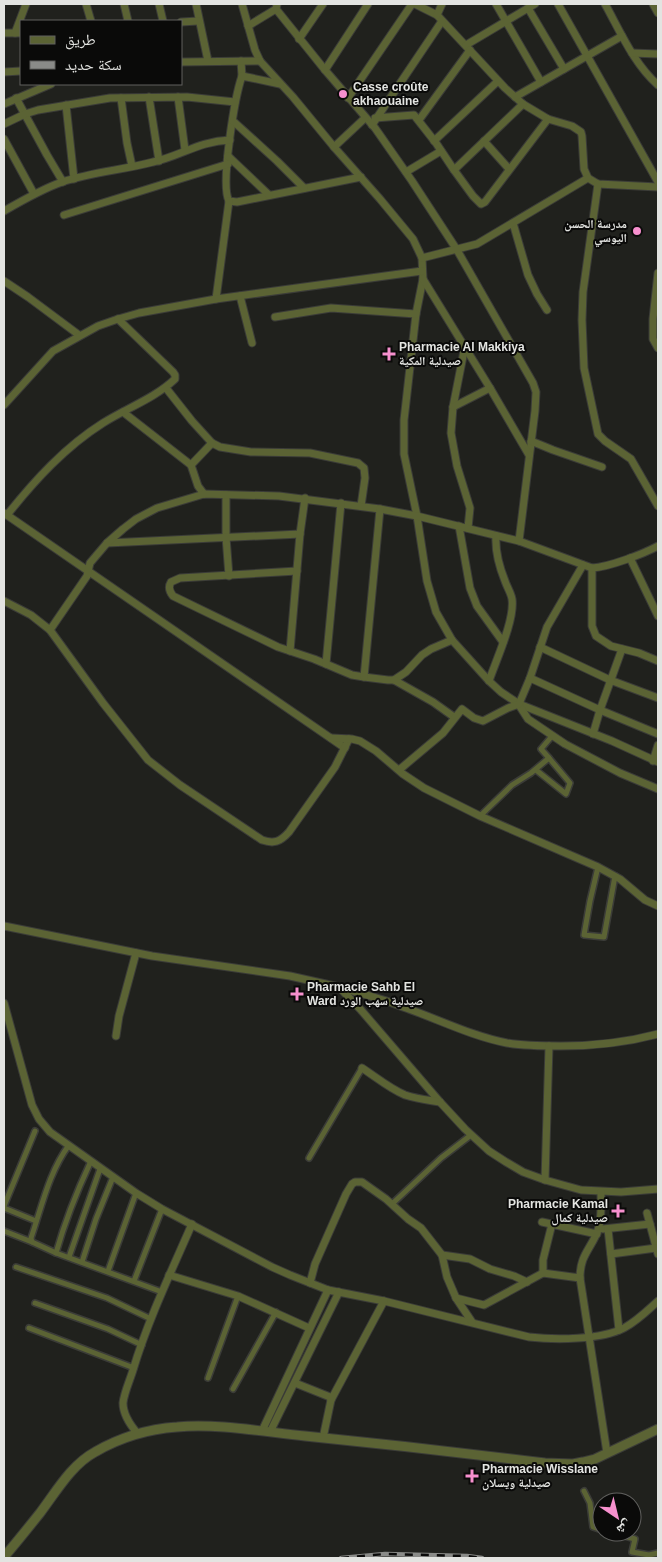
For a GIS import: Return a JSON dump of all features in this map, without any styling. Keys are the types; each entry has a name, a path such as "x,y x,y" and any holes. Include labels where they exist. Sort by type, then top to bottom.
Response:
{"street":[{"path":"22,20 26,4"},
{"path":"86,4 91,20"},
{"path":"124,4 128,20"},
{"path":"160,4 164,20"},
{"path":"196,4 198,21 208,61"},
{"path":"242,4 260,61 293,97 413,239 422,258 423,279 416,314 403,438 406,470 417,516 424,566 430,593 441,622 452,640 489,681 519,704 656,761 658,745"},
{"path":"299,39 323,4"},
{"path":"324,70 368,4"},
{"path":"348,98 414,4 440,18 498,81 523,104 548,119 572,126 580,132 582,136 584,168 588,178 598,184 658,187"},
{"path":"373,121 440,18 442,4"},
{"path":"496,4 541,82"},
{"path":"558,4 658,182"},
{"path":"604,4 632,53 649,78 658,85"},
{"path":"653,4 658,13"},
{"path":"419,120 468,47 532,6 564,69"},
{"path":"248,26 276,7 324,70 366,118 373,121 412,115 419,120 473,196 481,204 485,202 548,119"},
{"path":"182,22 198,21"},
{"path":"4,33 18,33"},
{"path":"515,97 622,36"},
{"path":"632,53 658,54"},
{"path":"216,299 229,201 226,194 228,160 235,102 242,76 241,61"},
{"path":"182,62 260,61"},
{"path":"4,72 20,71"},
{"path":"242,76 280,84"},
{"path":"434,141 498,81"},
{"path":"4,104 48,85"},
{"path":"149,97 159,161"},
{"path":"4,124 38,110 110,98 178,97 235,102"},
{"path":"178,97 185,150"},
{"path":"16,98 63,182"},
{"path":"122,98 127,143 132,166"},
{"path":"454,170 523,104"},
{"path":"66,105 74,178"},
{"path":"334,147 366,118"},
{"path":"373,121 457,250 535,387 535,410 519,541"},
{"path":"233,122 304,188"},
{"path":"4,139 34,194"},
{"path":"4,211 34,194 74,178 159,161 207,143 230,140"},
{"path":"484,141 509,169"},
{"path":"406,172 441,151"},
{"path":"228,160 269,195"},
{"path":"64,215 228,160"},
{"path":"229,201 237,202 360,177"},
{"path":"422,258 477,244 588,178"},
{"path":"598,184 583,292 582,339 584,368 598,434 631,459 658,506"},
{"path":"513,223 528,275 537,294 548,310"},
{"path":"4,405 53,351 79,335 118,319 139,313 216,299 422,271"},
{"path":"658,273 653,339 658,348"},
{"path":"423,279 529,455"},
{"path":"4,282 28,296 79,335"},
{"path":"240,296 252,343"},
{"path":"276,317 331,308 416,314"},
{"path":"118,319 173,372 175,379 166,388 93,429 70,446 5,514 345,748"},
{"path":"465,346 453,407 451,440 470,508 468,528"},
{"path":"166,388 212,443 220,447 251,452 310,453 358,463 364,468 365,478 361,506"},
{"path":"453,407 490,388"},
{"path":"123,412 192,465 198,486 204,494"},
{"path":"531,441 602,467"},
{"path":"192,465 212,443"},
{"path":"50,630 87,576 90,563 107,543 136,519 158,508 204,494 270,495 305,498 417,516 519,541 592,568 601,567 657,549"},
{"path":"226,495 226,538 229,576"},
{"path":"290,651 296,571 305,498"},
{"path":"326,664 341,503"},
{"path":"364,677 380,509"},
{"path":"459,526 470,588 477,606 503,642"},
{"path":"107,543 300,534"},
{"path":"489,681 511,615 512,601 499,567 496,536"},
{"path":"630,558 658,616"},
{"path":"399,770 443,733 462,709 474,718 485,720 519,704 547,627 583,565"},
{"path":"592,568 591,612 593,632 600,640 658,661"},
{"path":"296,571 180,578 172,582 169,588 173,596 278,647 352,675 394,680 433,702 454,717"},
{"path":"4,601 31,614 50,630 103,703 148,760 180,785 262,840 270,843 286,835 335,767 349,739"},
{"path":"394,680 406,672 422,655 452,640"},
{"path":"540,647 610,680 658,698"},
{"path":"593,734 622,649"},
{"path":"530,678 658,734"},
{"path":"519,704 528,719 552,736 620,773 658,788"},
{"path":"536,770 566,794 570,783 541,748 552,736"},
{"path":"331,738 360,741 368,745 424,788 480,816 598,867 631,887 645,900 658,906"},
{"path":"480,816 512,785 536,770 549,758"},
{"path":"598,867 584,934 604,937 615,876"},
{"path":"4,926 136,953 290,976 339,987 388,1001 484,1037 508,1043 531,1046 594,1046 658,1034"},
{"path":"116,1036 119,1016 136,953"},
{"path":"339,987 440,1102 489,1152 524,1172 581,1190 601,1192 658,1189"},
{"path":"4,1003 32,1105 44,1127 136,1193 162,1209 272,1267 328,1290 384,1301 529,1337 548,1339 589,1336 619,1330 626,1327 658,1301"},
{"path":"545,1180 550,1046"},
{"path":"309,1158 362,1068 405,1094 440,1102"},
{"path":"35,1131 4,1207 36,1221"},
{"path":"392,1204 441,1158 471,1135"},
{"path":"32,1242 31,1238 36,1221 56,1167 69,1145"},
{"path":"56,1253 79,1186 91,1160"},
{"path":"69,1257 100,1169"},
{"path":"82,1262 113,1177"},
{"path":"310,1283 315,1264 346,1194 352,1184 362,1182 421,1228 442,1255 447,1277 456,1298 472,1322"},
{"path":"601,1192 597,1232 581,1263 580,1278 607,1453"},
{"path":"108,1271 136,1193"},
{"path":"134,1281 162,1209"},
{"path":"611,1254 657,1251 646,1213"},
{"path":"542,1222 597,1232 650,1224"},
{"path":"138,1434 128,1419 123,1402 151,1319 192,1224"},
{"path":"543,1273 552,1224"},
{"path":"608,1229 619,1330"},
{"path":"4,1231 56,1253 162,1292"},
{"path":"442,1255 470,1259 490,1269 527,1282"},
{"path":"16,1267 107,1298 151,1319"},
{"path":"456,1298 484,1305 543,1273 580,1278"},
{"path":"169,1275 238,1296 309,1328"},
{"path":"266,1432 309,1328 328,1290"},
{"path":"266,1432 296,1383 340,1292"},
{"path":"208,1378 238,1296"},
{"path":"323,1438 331,1400 384,1301"},
{"path":"35,1303 108,1329 142,1345"},
{"path":"233,1389 276,1312"},
{"path":"29,1328 134,1368"},
{"path":"296,1383 328,1394 331,1400"},
{"path":"4,1557 34,1521 62,1482 83,1460 94,1452 138,1434 192,1426 266,1432 559,1464 583,1462 658,1429"},
{"path":"584,1491 590,1503 592,1519"},
{"path":"634,1542 632,1552 649,1555 658,1553"}],"railway":[{"path":"341,1558 385,1554 482,1558"}],"place":[{"name":"Casse croûte akhaouaine","path":"343,94"},
{"name":"مدرسة الحسن اليوسي","path":"637,231"},
{"name":"Pharmacie Al Makkiya صيدلية المكية","path":"389,354"},
{"name":"Pharmacie Sahb El Ward صيدلية سهب الورد","path":"297,994"},
{"name":"Pharmacie Kamal صيدلية كمال","path":"618,1211"},
{"name":"Pharmacie Wisslane صيدلية ويسلان","path":"472,1476"}]}
